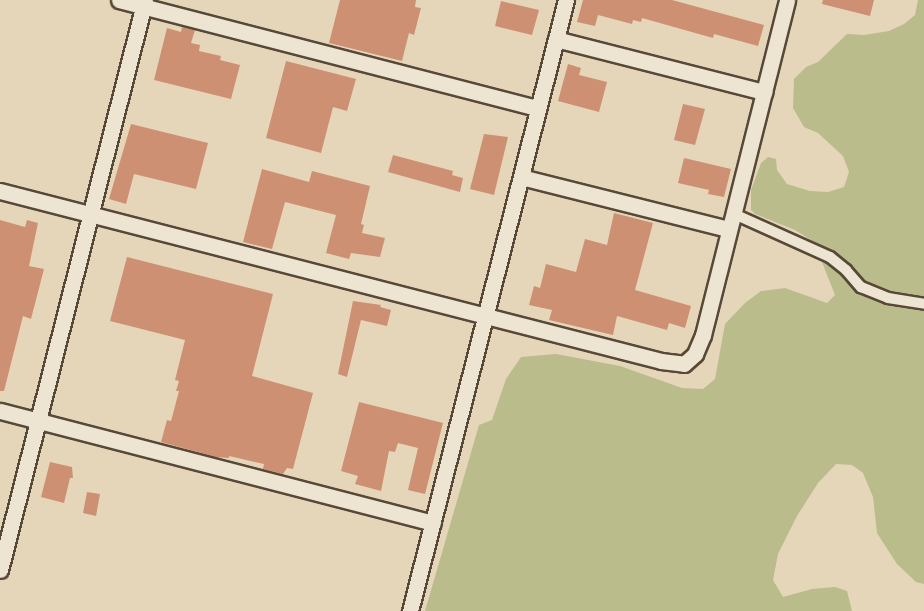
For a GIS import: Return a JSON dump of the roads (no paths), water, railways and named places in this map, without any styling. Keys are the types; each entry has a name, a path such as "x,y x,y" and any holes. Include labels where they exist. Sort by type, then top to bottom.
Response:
{"street":[{"path":"119,0 145,3 538,108"},
{"path":"410,611 566,0"},
{"path":"0,191 486,316 684,364 690,360 699,346 787,0"},
{"path":"0,570 145,3"},
{"path":"556,39 764,92"},
{"path":"520,177 728,229"},
{"path":"732,213 830,257 861,287 888,298 924,304"},
{"path":"0,411 434,523"}]}
